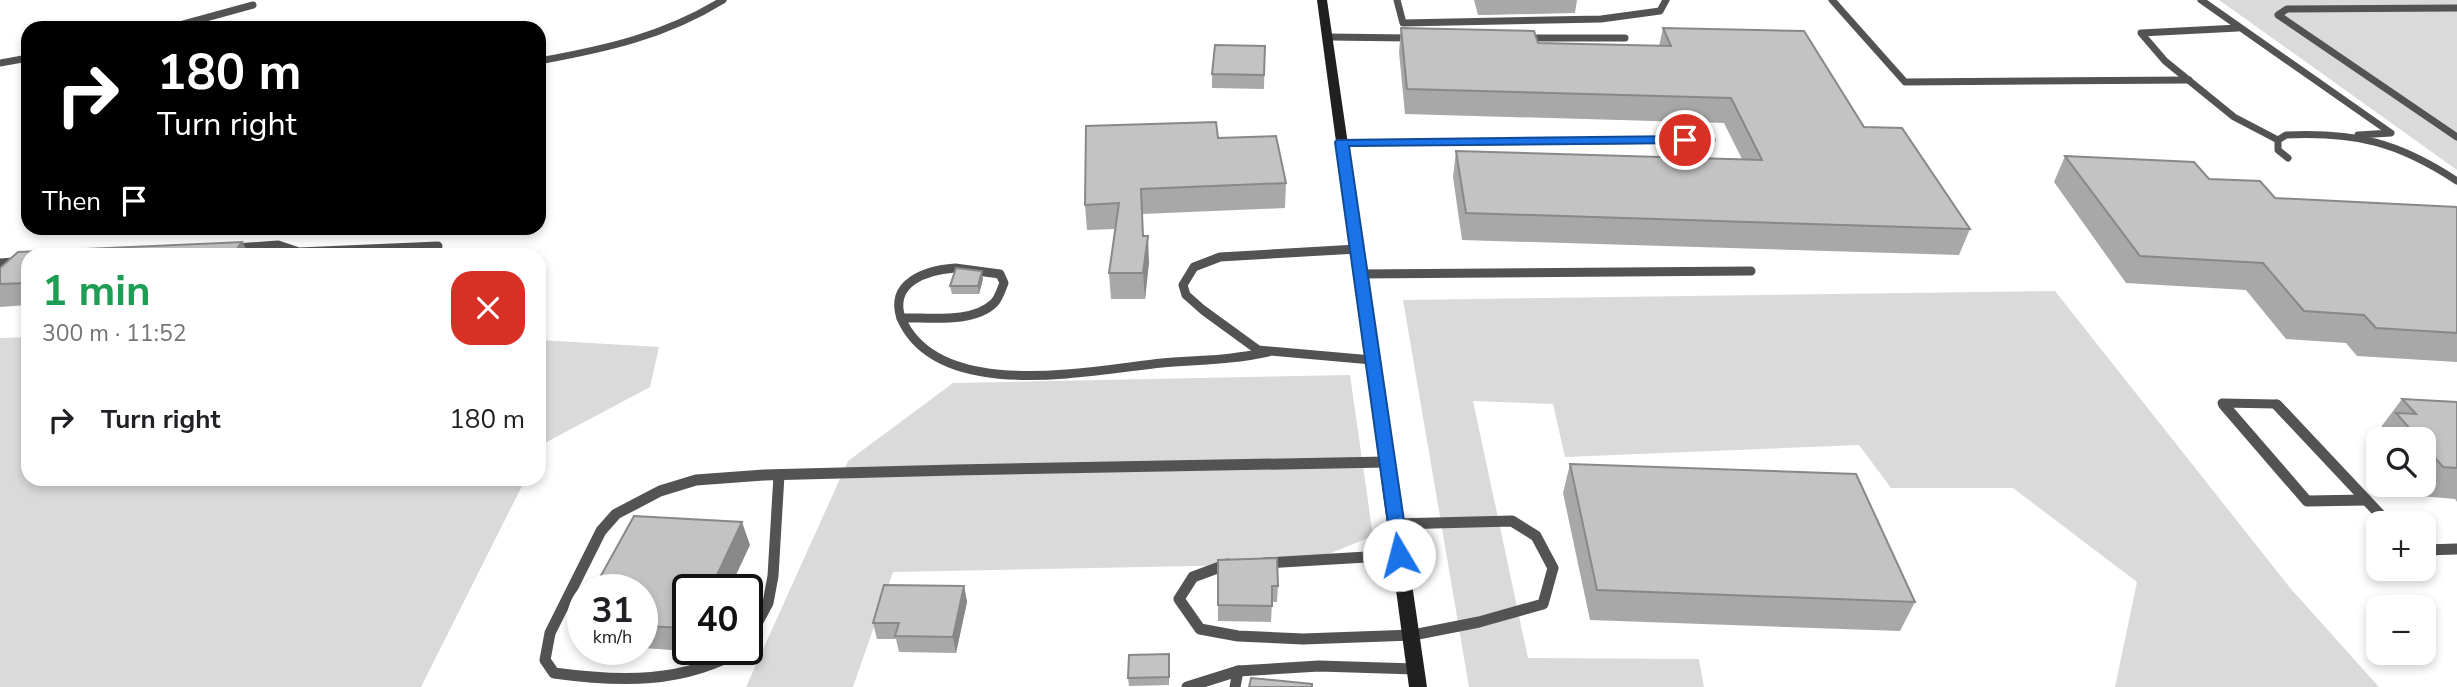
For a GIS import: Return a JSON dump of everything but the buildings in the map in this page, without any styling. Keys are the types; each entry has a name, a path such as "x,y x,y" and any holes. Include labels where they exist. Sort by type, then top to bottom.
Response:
{"street":[{"path":"1322,0 1418,687"}],"lane":[{"path":"546,60 629,45 677,28 723,0"},
{"path":"1397,0 1403,23 1601,19 1660,11 1666,0"},
{"path":"1832,0 1905,82 2189,80"},
{"path":"2200,0 2391,133 2298,134 2286,135 2278,140"},
{"path":"195,21 253,5"},
{"path":"2457,8 2287,9 2278,15 2457,137"},
{"path":"2238,28 2141,33 2165,61 2234,117 2278,140"},
{"path":"1327,37 1421,38"},
{"path":"1515,38 1625,38"},
{"path":"0,63 21,59"},
{"path":"2358,135 2415,153 2457,180"},
{"path":"1342,142 1712,140"},
{"path":"2278,140 2278,150 2288,158"},
{"path":"225,248 278,245 287,248"},
{"path":"392,248 438,246"},
{"path":"1357,249 1220,257 1206,260 1194,267 1185,277 1183,285 1186,295 1250,346 1268,352 1372,360"},
{"path":"0,262 21,261"},
{"path":"901,318 974,314 996,302 1004,283 1000,274 985,269 925,273 911,280 901,291 899,309 901,318 905,329 934,355 963,367 1014,375 1061,376 1160,363 1242,359 1268,352"},
{"path":"1360,274 1751,271"},
{"path":"2367,500 2307,501 2222,403 2276,404 2367,500 2377,511"},
{"path":"713,665 681,677 659,679 554,673 545,660 550,633 601,531 616,514 660,491 696,480 764,475 1386,462"},
{"path":"763,612 771,589 779,475"},
{"path":"1395,524 1512,521 1536,536 1553,568 1543,604 1489,621 1411,636 1274,639 1223,636 1200,629 1179,599 1193,577 1226,564 1399,555"},
{"path":"2436,550 2457,549"},
{"path":"1187,687 1238,671 1319,666 1415,669"},
{"path":"1235,687 1238,671"}],"shaded area":[{"path":"2219,0 2457,0 2457,170"},
{"path":"2055,291 2291,589 2379,687 2115,687 2137,582 2013,488 1891,488 1859,445 1565,457 1553,404 1473,401 1528,658 1699,659 1704,687 1469,687 1403,300"},
{"path":"21,337 21,486 522,486 421,687 0,687 0,338"},
{"path":"546,340 659,347 650,387 546,442"},
{"path":"1350,375 1373,536 1304,564 893,572 853,687 746,687 756,665 763,665 763,649 848,461 953,383"}],"route":[{"path":"1399,555 1342,142 1685,140"}]}
